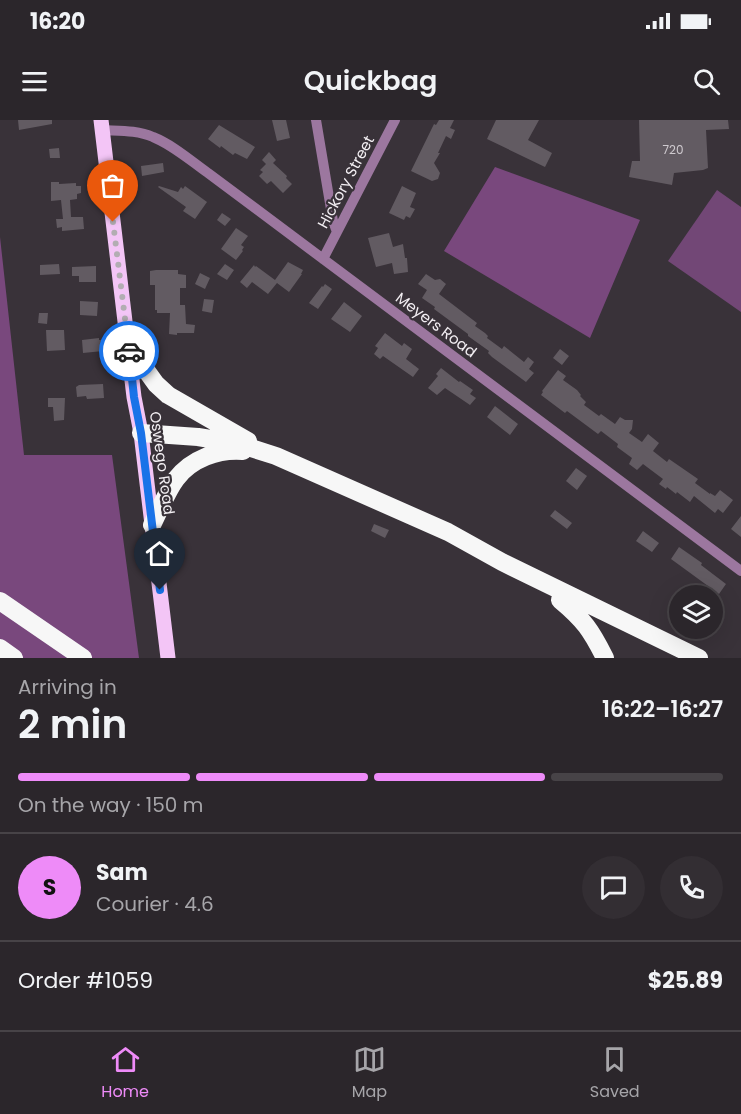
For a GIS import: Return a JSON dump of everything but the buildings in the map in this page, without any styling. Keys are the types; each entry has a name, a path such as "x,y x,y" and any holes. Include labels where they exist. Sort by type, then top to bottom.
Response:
{"highway":[{"path":"128,345 156,384 168,394 276,456 448,532 502,562 699,658"},
{"path":"141,433 198,437 235,443 276,456"},
{"path":"152,525 176,479 190,465 211,454 233,450 276,456"},
{"path":"387,505 437,537 681,658"},
{"path":"560,600 579,615 593,633 605,658"},
{"path":"0,601 83,658"},
{"path":"0,648 14,658"}],"main road":[{"name":"Oswego Road","path":"102,125 168,658"}],"street":[{"path":"316,120 333,221 337,232"},
{"name":"Hickory Street","path":"323,259 396,120"},
{"name":"Meyers Road","path":"102,125 152,136 208,173 741,571"}],"shaded area":[{"path":"495,167 640,220 590,338 444,251"},
{"path":"717,190 741,207 741,312 668,261"},
{"path":"0,237 24,455 112,455 139,658 0,658"}],"way so far":[{"path":"113,222 129,351"}],"route":[{"path":"129,351 160,590"}]}
